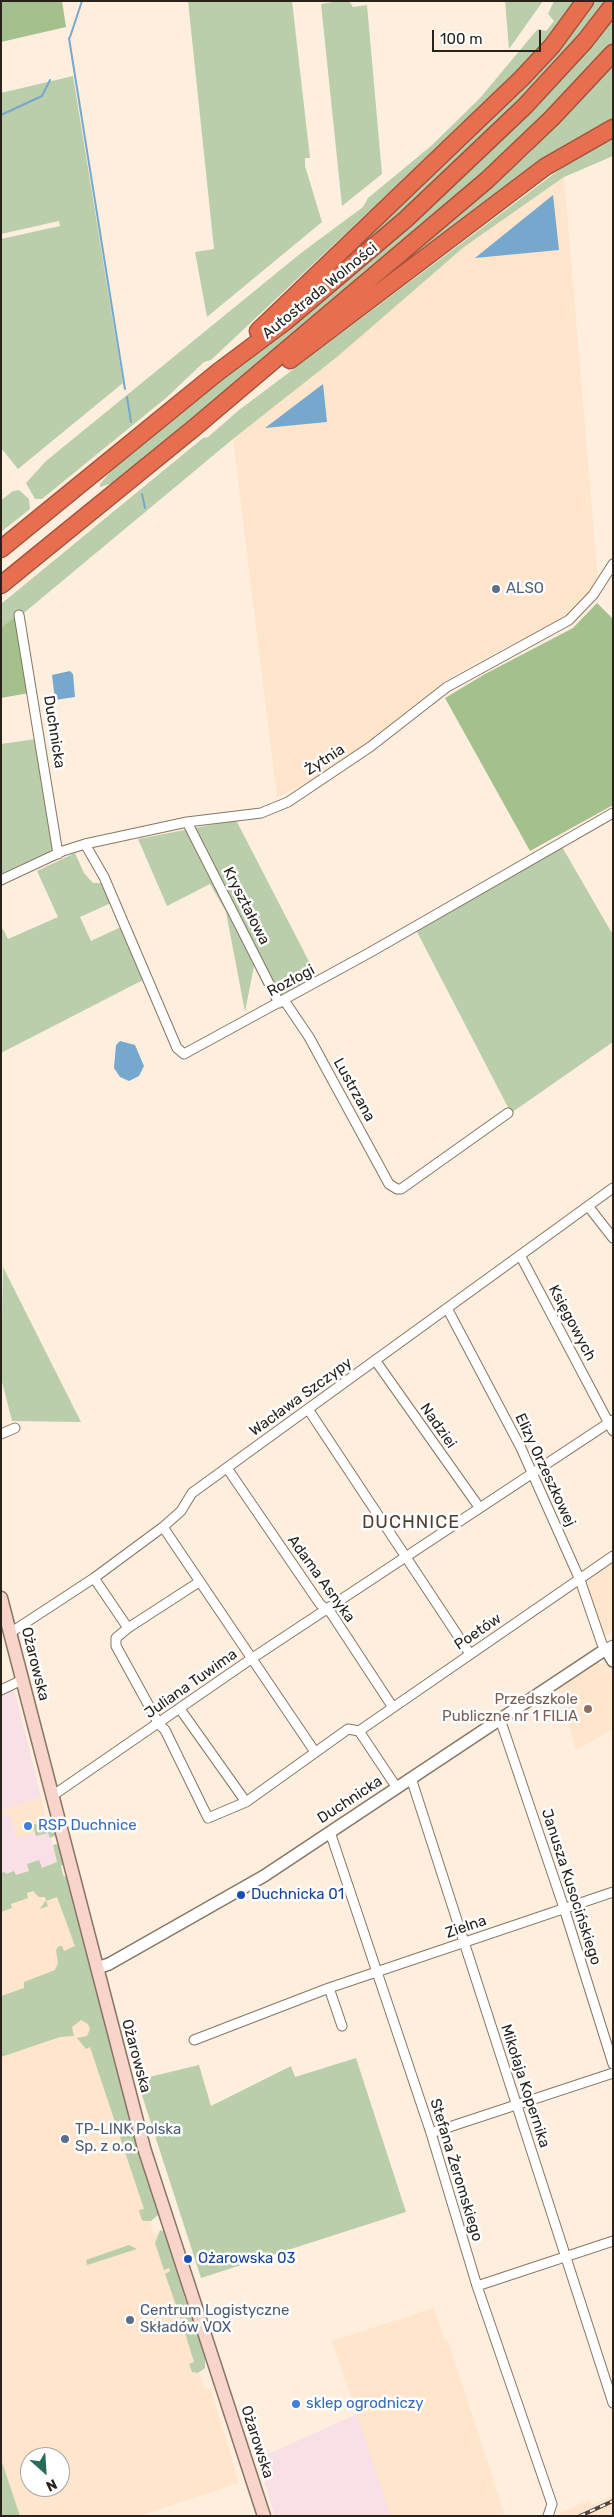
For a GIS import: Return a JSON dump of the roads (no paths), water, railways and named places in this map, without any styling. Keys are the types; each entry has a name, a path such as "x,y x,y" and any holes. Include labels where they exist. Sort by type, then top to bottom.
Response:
{"highway":[{"path":"218,372 292,297 522,78 552,46 585,1"},
{"name":"Autostrada Wolności","path":"1,549 218,372 286,321 454,175 525,106 585,41 613,5"},
{"name":"Autostrada Wolności","path":"1,585 194,428 487,180 552,118 613,53"},
{"path":"194,428 277,370 545,168 613,128"}],"main road":[{"name":"Ożarowska","path":"1,1598 144,2148 264,2516"}],"street":[{"name":"Żytnia","path":"1,880 85,844 187,822 261,813 288,802 370,747 447,687 569,620 594,596 613,564"},
{"name":"Duchnicka","path":"20,615 58,854"},
{"name":"Rozłogi","path":"85,844 104,877 180,1052 190,1052 613,813"},
{"name":"Kryształowa","path":"187,822 281,1001"},
{"name":"Lustrzana","path":"281,1001 309,1037 389,1184 401,1189 508,1113"},
{"name":"Wacława Szczypy","path":"10,1633 94,1578 181,1512 192,1493 613,1188"},
{"path":"588,1206 613,1238"},
{"name":"Księgowych","path":"520,1255 611,1421 613,1432"},
{"name":"Elizy Orzeszkowej","path":"446,1308 521,1448 580,1580 601,1642 609,1647"},
{"name":"Nadziei","path":"375,1360 479,1507"},
{"path":"308,1409 470,1654"},
{"path":"163,1527 198,1582 251,1658 611,1421"},
{"path":"1,1434 15,1428"},
{"name":"Adama Asnyka","path":"227,1468 319,1603 331,1613 392,1706"},
{"name":"Poetów","path":"359,1731 392,1706 613,1556"},
{"path":"94,1578 128,1628"},
{"path":"198,1582 118,1635 116,1646 159,1724 165,1730 208,1818 246,1802 348,1729 359,1731 397,1788"},
{"name":"Duchnicka","path":"97,1968 110,1964 240,1890 609,1647"},
{"path":"609,1647 613,1661"},
{"name":"Juliana Tuwima","path":"52,1796 159,1724 251,1658 315,1752"},
{"path":"1,1690 22,1680"},
{"path":"180,1709 246,1802"},
{"name":"Janusza Kusocińskiego","path":"500,1720 564,1908 613,2064"},
{"name":"Mikołaja Kopernika","path":"411,1778 613,2403"},
{"name":"Stefana Żeromskiego","path":"330,1832 431,2133 478,2286 552,2504 548,2516"},
{"name":"Zielna","path":"194,2040 329,1988 613,1892"},
{"path":"329,1988 342,2026"},
{"path":"431,2133 613,2073"},
{"path":"478,2286 613,2241"}],"water":[{"path":"553,195 559,250 475,258"},
{"path":"323,384 327,422 265,428"},
{"path":"70,671 73,674 75,697 55,700 52,675"},
{"path":"120,1041 135,1045 144,1066 139,1076 129,1081 120,1077 114,1068 116,1045"}],"waterway":[{"path":"70,37 82,1"},
{"path":"69,38 125,389"},
{"path":"1,115 42,96 50,80"},
{"path":"127,397 131,422"},
{"path":"142,494 145,508"}],"railway":[{"path":"580,2516 613,2501"}],"place":[{"name":"ALSO","path":"496,589"},
{"name":"Przedszkole Publiczne nr 1 FILIA","path":"588,1709"},
{"name":"RSP Duchnice","path":"28,1826"},
{"name":"Duchnicka 01","path":"241,1895"},
{"name":"TP-LINK Polska Sp. z o.o.","path":"65,2139"},
{"name":"Ożarowska 03","path":"188,2259"},
{"name":"Centrum Logistyczne Składów VOX","path":"130,2320"},
{"name":"sklep ogrodniczy","path":"296,2404"}],"district":[{"name":"DUCHNICE","path":"411,1523"}]}
